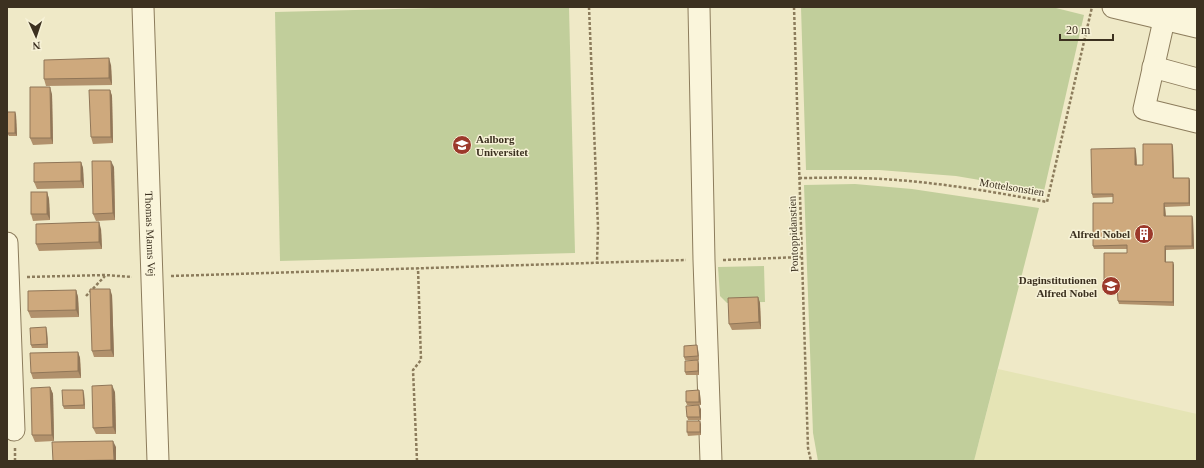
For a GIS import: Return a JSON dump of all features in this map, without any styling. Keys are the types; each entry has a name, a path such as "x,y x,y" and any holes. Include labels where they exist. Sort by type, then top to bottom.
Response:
{"street":[{"name":"Thomas Manns Vej","path":"143,7 158,461"},
{"path":"699,7 704,260 711,461"},
{"path":"1113,7 1170,11 1197,11"},
{"path":"1170,11 1197,27"},
{"path":"1170,11 1153,67 1144,109 1197,122"},
{"path":"1153,67 1197,79"},
{"path":"7,243 10,278 14,430"}],"path":[{"path":"589,7 598,220 597,263"},
{"name":"Pontoppidanstien","path":"794,7 808,448 811,461"},
{"name":"Mottelsonstien","path":"799,178 859,178 912,181 960,186 1047,202 1092,7"},
{"path":"10,278 105,276 152,277 418,268 802,258"},
{"path":"417,461 413,370 421,360 418,268"},
{"path":"86,296 105,276"}],"green space":[{"path":"475,7 569,7 575,253 280,261 275,12"},
{"path":"801,7 1052,7 1084,15 1044,191 956,176 879,170 806,170"},
{"path":"855,184 912,189 1039,208 974,461 818,461 813,433 804,185"},
{"path":"764,266 765,302 727,303 720,296 718,267"},
{"path":"998,369 1197,414 1197,461 974,461"}],"building":[{"path":"109,58 109,78 44,79 44,60"},
{"path":"30,87 50,87 51,138 30,138"},
{"path":"89,90 110,90 111,137 91,137"},
{"path":"7,112 15,112 15,133 7,133"},
{"name":"Alfred Nobel","path":"1143,144 1172,144 1173,178 1189,178 1189,203 1164,203 1164,216 1192,216 1192,246 1165,246 1165,262 1173,262 1173,302 1118,301 1117,285 1104,285 1104,253 1127,253 1127,245 1093,246 1093,203 1113,203 1113,194 1092,194 1091,149 1135,148 1135,165 1143,165"},
{"path":"92,161 111,161 113,213 93,214"},
{"path":"81,162 81,181 34,182 34,163"},
{"path":"31,192 47,192 47,214 31,214"},
{"path":"99,222 99,242 36,244 36,224"},
{"path":"90,289 110,289 111,350 92,351"},
{"path":"76,290 76,310 28,311 28,291"},
{"path":"758,297 759,322 729,324 728,298"},
{"path":"46,327 47,344 31,345 30,328"},
{"path":"697,345 698,356 684,357 684,346"},
{"path":"78,352 78,371 31,373 30,353"},
{"path":"698,360 698,371 685,372 685,361"},
{"path":"112,385 113,427 93,428 92,386"},
{"path":"50,387 52,435 32,435 31,388"},
{"path":"62,390 83,390 84,405 63,406"},
{"path":"699,390 699,402 686,402 686,391"},
{"path":"699,405 700,417 687,417 686,406"},
{"path":"687,421 700,421 700,432 687,432"},
{"path":"113,441 114,460 53,461 52,442"}],"place":[{"name":"Aalborg Universitet","path":"462,145"},
{"name":"Alfred Nobel","path":"1144,234"},
{"name":"Daginstitutionen Alfred Nobel","path":"1111,286"}]}
